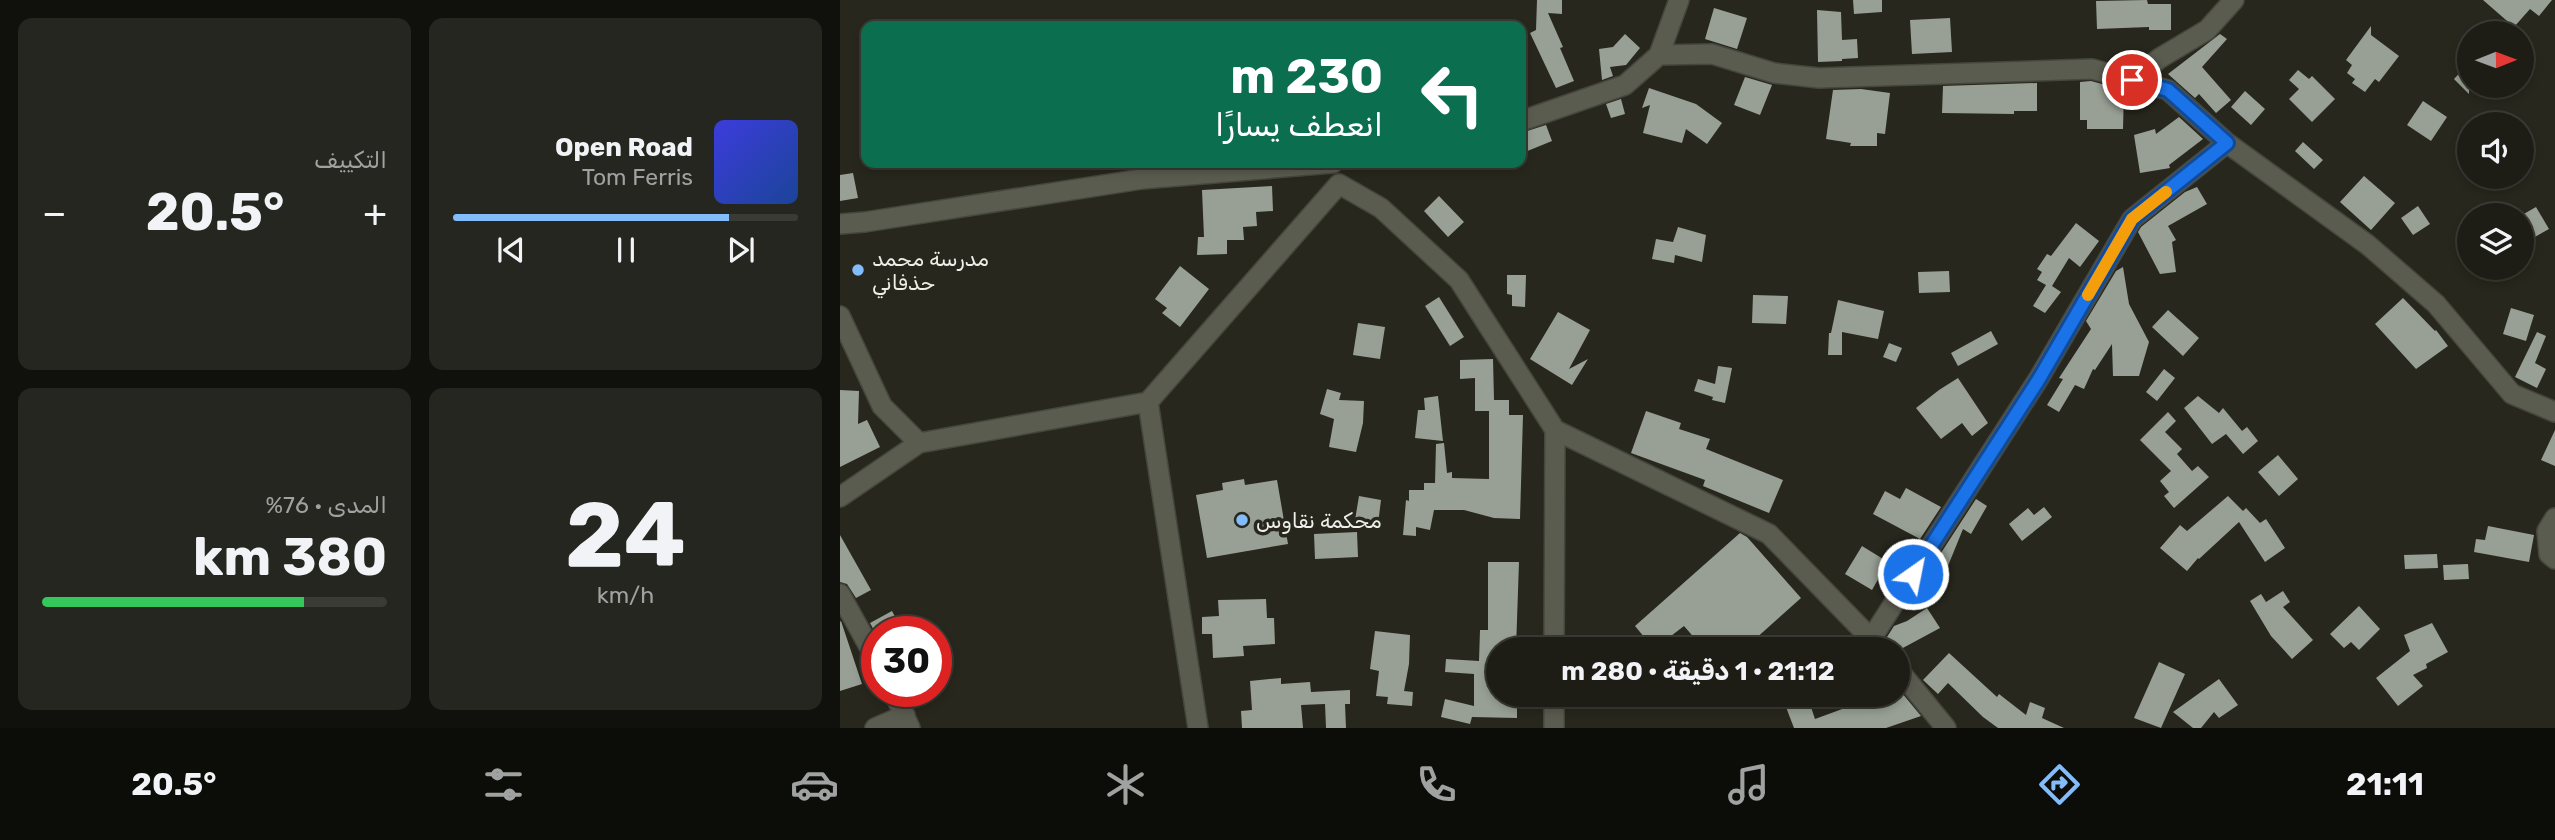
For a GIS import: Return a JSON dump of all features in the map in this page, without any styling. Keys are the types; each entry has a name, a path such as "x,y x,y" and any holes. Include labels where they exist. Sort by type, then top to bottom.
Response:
{"street":[{"path":"1526,119 1625,85 1659,55 1679,0"},
{"path":"2132,80 2160,58 2207,30 2235,0"},
{"path":"1659,55 1712,54 1773,73 1819,78 2092,69 2168,90 2227,143 2368,245 2436,304 2512,394 2555,412"},
{"path":"1880,637 2039,379 2132,219 2227,143"},
{"path":"840,224 1142,179 1277,168"},
{"path":"1329,168 1339,184 1381,208 1460,279 1555,430 1769,534 1869,637"},
{"path":"840,497 919,443 1148,402 1339,184"},
{"path":"840,316 882,406 919,443"},
{"path":"1148,402 1198,728"},
{"path":"1555,430 1555,637"},
{"path":"2555,518 2547,531 2549,554 2555,559"},
{"path":"840,594 861,632"},
{"path":"1910,684 1946,728"},
{"path":"1554,707 1554,728"},
{"path":"875,728 908,722"}],"building":[{"path":"1537,0 1562,0 1562,14 1548,13 1574,81 1556,88 1530,33 1536,30"},
{"path":"1853,0 1882,0 1882,12 1854,14"},
{"path":"2147,0 2148,4 2171,4 2171,30 2149,30 2149,27 2097,29 2096,1"},
{"path":"2483,0 2552,0 2539,16 2530,9 2519,21 2507,21"},
{"path":"1714,8 1747,18 1737,49 1705,39"},
{"path":"1817,10 1841,12 1842,40 1857,39 1858,58 1818,62"},
{"path":"1950,18 1952,52 1912,54 1910,20"},
{"path":"2371,26 2371,35 2399,56 2379,82 2375,79 2365,92 2352,83 2355,79 2347,73 2352,65 2346,60"},
{"path":"1625,34 1640,48 1626,65 1610,67 1613,76 1602,80 1599,49 1613,47"},
{"path":"2220,34 2227,39 2202,67 2231,100 2216,113 2199,94 2195,98 2168,74"},
{"path":"2298,70 2309,79 2312,76 2335,99 2312,122 2289,99 2299,89 2289,80"},
{"path":"1745,77 1772,85 1760,115 1734,105"},
{"path":"2091,81 2124,90 2123,129 2087,129 2087,120 2080,120 2080,82"},
{"path":"2037,83 2037,111 2014,111 2014,114 1942,113 1943,86"},
{"path":"1649,88 1696,104 1722,123 1707,144 1686,129 1682,143 1643,133 1650,105 1642,108"},
{"path":"1861,89 1890,93 1885,134 1877,133 1877,146 1850,146 1851,143 1826,139 1833,90"},
{"path":"2245,91 2265,109 2251,125 2231,107"},
{"path":"1621,99 1625,114 1611,118 1606,104"},
{"path":"2423,101 2447,117 2431,141 2407,125"},
{"path":"2179,117 2203,139 2169,165 2170,168 2140,173 2134,135 2155,129 2156,134"},
{"path":"1546,125 1552,141 1526,152 1526,131"},
{"path":"2303,142 2323,160 2314,169 2295,151"},
{"path":"853,173 858,198 840,201 840,175"},
{"path":"2364,176 2395,203 2371,230 2340,202"},
{"path":"1272,186 1273,211 1256,212 1257,226 1243,227 1244,240 1227,240 1227,254 1197,255 1198,237 1204,237 1202,190"},
{"path":"2197,187 2207,204 2168,226 2176,240 2172,242 2176,272 2160,274 2138,232 2185,192"},
{"path":"1439,196 1464,222 1448,237 1424,211"},
{"path":"2418,206 2430,224 2413,235 2401,218"},
{"path":"2536,207 2549,229 2534,237"},
{"path":"2076,223 2099,241 2080,267 2069,258 2052,286 2061,292 2045,313 2033,306 2046,285 2037,280 2042,272 2037,269 2047,254 2051,256"},
{"path":"1678,227 1706,235 1702,262 1675,255 1674,263 1652,259 1656,239 1673,242"},
{"path":"1180,266 1209,289 1180,327 1162,313 1167,308 1155,299"},
{"path":"2123,267 2129,304 2149,342 2139,376 2113,376 2112,344 2095,370 2093,369 2084,389 2075,385 2059,412 2047,405 2063,379 2059,378 2091,329 2086,321 2116,271"},
{"path":"1949,271 1950,292 1919,293 1918,272"},
{"path":"1507,275 1526,275 1525,307 1512,306 1512,295 1507,294"},
{"path":"1753,295 1788,296 1786,324 1752,323"},
{"path":"1439,297 1464,337 1450,346 1425,306"},
{"path":"2403,298 2436,330 2448,346 2416,369 2375,324"},
{"path":"1838,300 1884,311 1878,339 1842,332 1842,355 1828,355 1829,333"},
{"path":"2511,308 2534,315 2526,341 2503,334"},
{"path":"2168,310 2199,338 2183,356 2152,327"},
{"path":"1558,312 1590,330 1569,369 1588,359 1572,385 1530,359"},
{"path":"1358,323 1385,327 1380,359 1353,355"},
{"path":"1991,331 1998,344 1958,366 1951,353"},
{"path":"2537,332 2546,336 2535,363 2546,369 2537,388 2515,377"},
{"path":"1889,343 1902,348 1896,362 1883,357"},
{"path":"1493,359 1494,400 1509,400 1509,415 1523,415 1520,519 1494,518 1464,510 1434,510 1430,530 1416,527 1416,536 1403,535 1409,490 1424,490 1424,483 1435,483 1436,444 1444,443 1447,473 1452,472 1452,478 1489,479 1489,411 1475,411 1475,378 1460,379 1460,360"},
{"path":"1718,366 1732,368 1725,403 1694,391 1698,379 1715,384"},
{"path":"2164,369 2175,378 2157,401 2146,392"},
{"path":"1958,378 1988,423 1972,436 1962,423 1941,439 1916,408"},
{"path":"1327,389 1341,393 1339,400 1364,401 1363,423 1356,452 1329,447 1334,419 1320,414"},
{"path":"840,390 859,391 858,424 867,420 880,447 840,467"},
{"path":"1438,396 1443,441 1415,438 1418,410 1425,410 1424,398"},
{"path":"2198,396 2219,413 2223,408 2242,431 2247,427 2258,441 2243,454 2226,434 2212,444 2184,408"},
{"path":"1646,411 1681,423 1679,429 1710,439 1706,449 1783,480 1769,513 1703,486 1705,480 1631,453"},
{"path":"2168,412 2176,421 2165,432 2182,449 2177,454 2192,471 2198,466 2209,477 2174,508 2164,496 2169,492 2160,481 2171,471 2140,440"},
{"path":"2555,430 2555,466 2541,460"},
{"path":"2278,455 2298,479 2279,496 2258,472"},
{"name":"محكمة نقاوس","path":"1244,479 1245,485 1277,480 1288,544 1207,558 1196,495 1223,490 1222,483"},
{"path":"1906,488 1941,507 1920,539 1873,514 1885,491 1900,499"},
{"path":"1359,496 1381,500 1378,524 1355,520"},
{"path":"2228,496 2243,511 2246,508 2260,523 2266,519 2285,548 2265,562 2239,522 2187,571 2160,548 2180,525 2187,531"},
{"path":"1976,499 1987,506 1971,534 1963,529 1941,583 1926,576"},
{"path":"2044,507 2052,517 2022,541 2009,524 2028,508 2034,515"},
{"path":"2488,526 2534,535 2529,562 2474,552 2476,539 2485,540"},
{"path":"1357,532 1358,557 1315,559 1314,534"},
{"path":"1740,533 1747,537 1801,598 1757,637 1694,637 1684,626 1670,637 1644,637 1635,626"},
{"path":"840,535 871,590 856,598 847,584 840,582"},
{"path":"1862,546 1888,562 1872,590 1845,574"},
{"path":"2437,554 2438,568 2405,569 2404,555"},
{"path":"1488,562 1519,562 1516,637 1486,637 1486,707 1517,707 1517,718 1472,717 1470,724 1441,717 1445,699 1474,706 1474,674 1445,672 1446,659 1479,661 1480,630 1488,630"},
{"path":"2468,564 2469,579 2444,580 2443,565"},
{"path":"2283,591 2290,602 2283,607 2313,640 2292,659 2271,636 2250,601 2261,594 2266,602"},
{"path":"1266,599 1267,618 1274,618 1275,644 1243,646 1244,656 1213,658 1212,634 1202,634 1202,617 1219,616 1218,600"},
{"path":"2359,606 2380,629 2359,650 2351,642 2344,648 2330,634"},
{"path":"1927,608 1940,628 1910,644 1910,637 1887,637 1894,626"},
{"path":"840,622 861,684 840,691"},
{"path":"2432,623 2448,652 2413,675 2423,686 2398,706 2376,678 2410,651 2404,635"},
{"path":"1375,631 1410,635 1404,691 1413,692 1412,706 1387,704 1388,697 1376,696 1379,671 1370,669"},
{"path":"1949,653 1997,697 1999,694 2026,715 2030,702 2045,708 2042,718 2064,728 1998,728 1948,683 1938,694 1923,680"},
{"path":"2159,662 2185,674 2161,728 2134,718"},
{"path":"1281,678 1281,684 1310,682 1311,692 1350,690 1350,704 1345,704 1346,728 1326,728 1325,704 1301,705 1303,728 1242,728 1241,711 1252,710 1250,681"},
{"path":"2219,679 2238,705 2219,718 2214,712 2201,728 2193,728 2173,712"},
{"path":"1910,703 1921,716 1886,728 1794,728 1786,707 1811,707 1815,719 1848,707 1910,707"}],"slow traffic":[{"path":"2088,295 2132,219 2166,192"}],"place":[{"name":"مدرسة محمد حذفاني","path":"858,270"},
{"name":"محكمة نقاوس","path":"1242,520"}],"route":[{"path":"1913,574 2039,379 2132,219 2227,143 2168,90 2132,80"}]}
